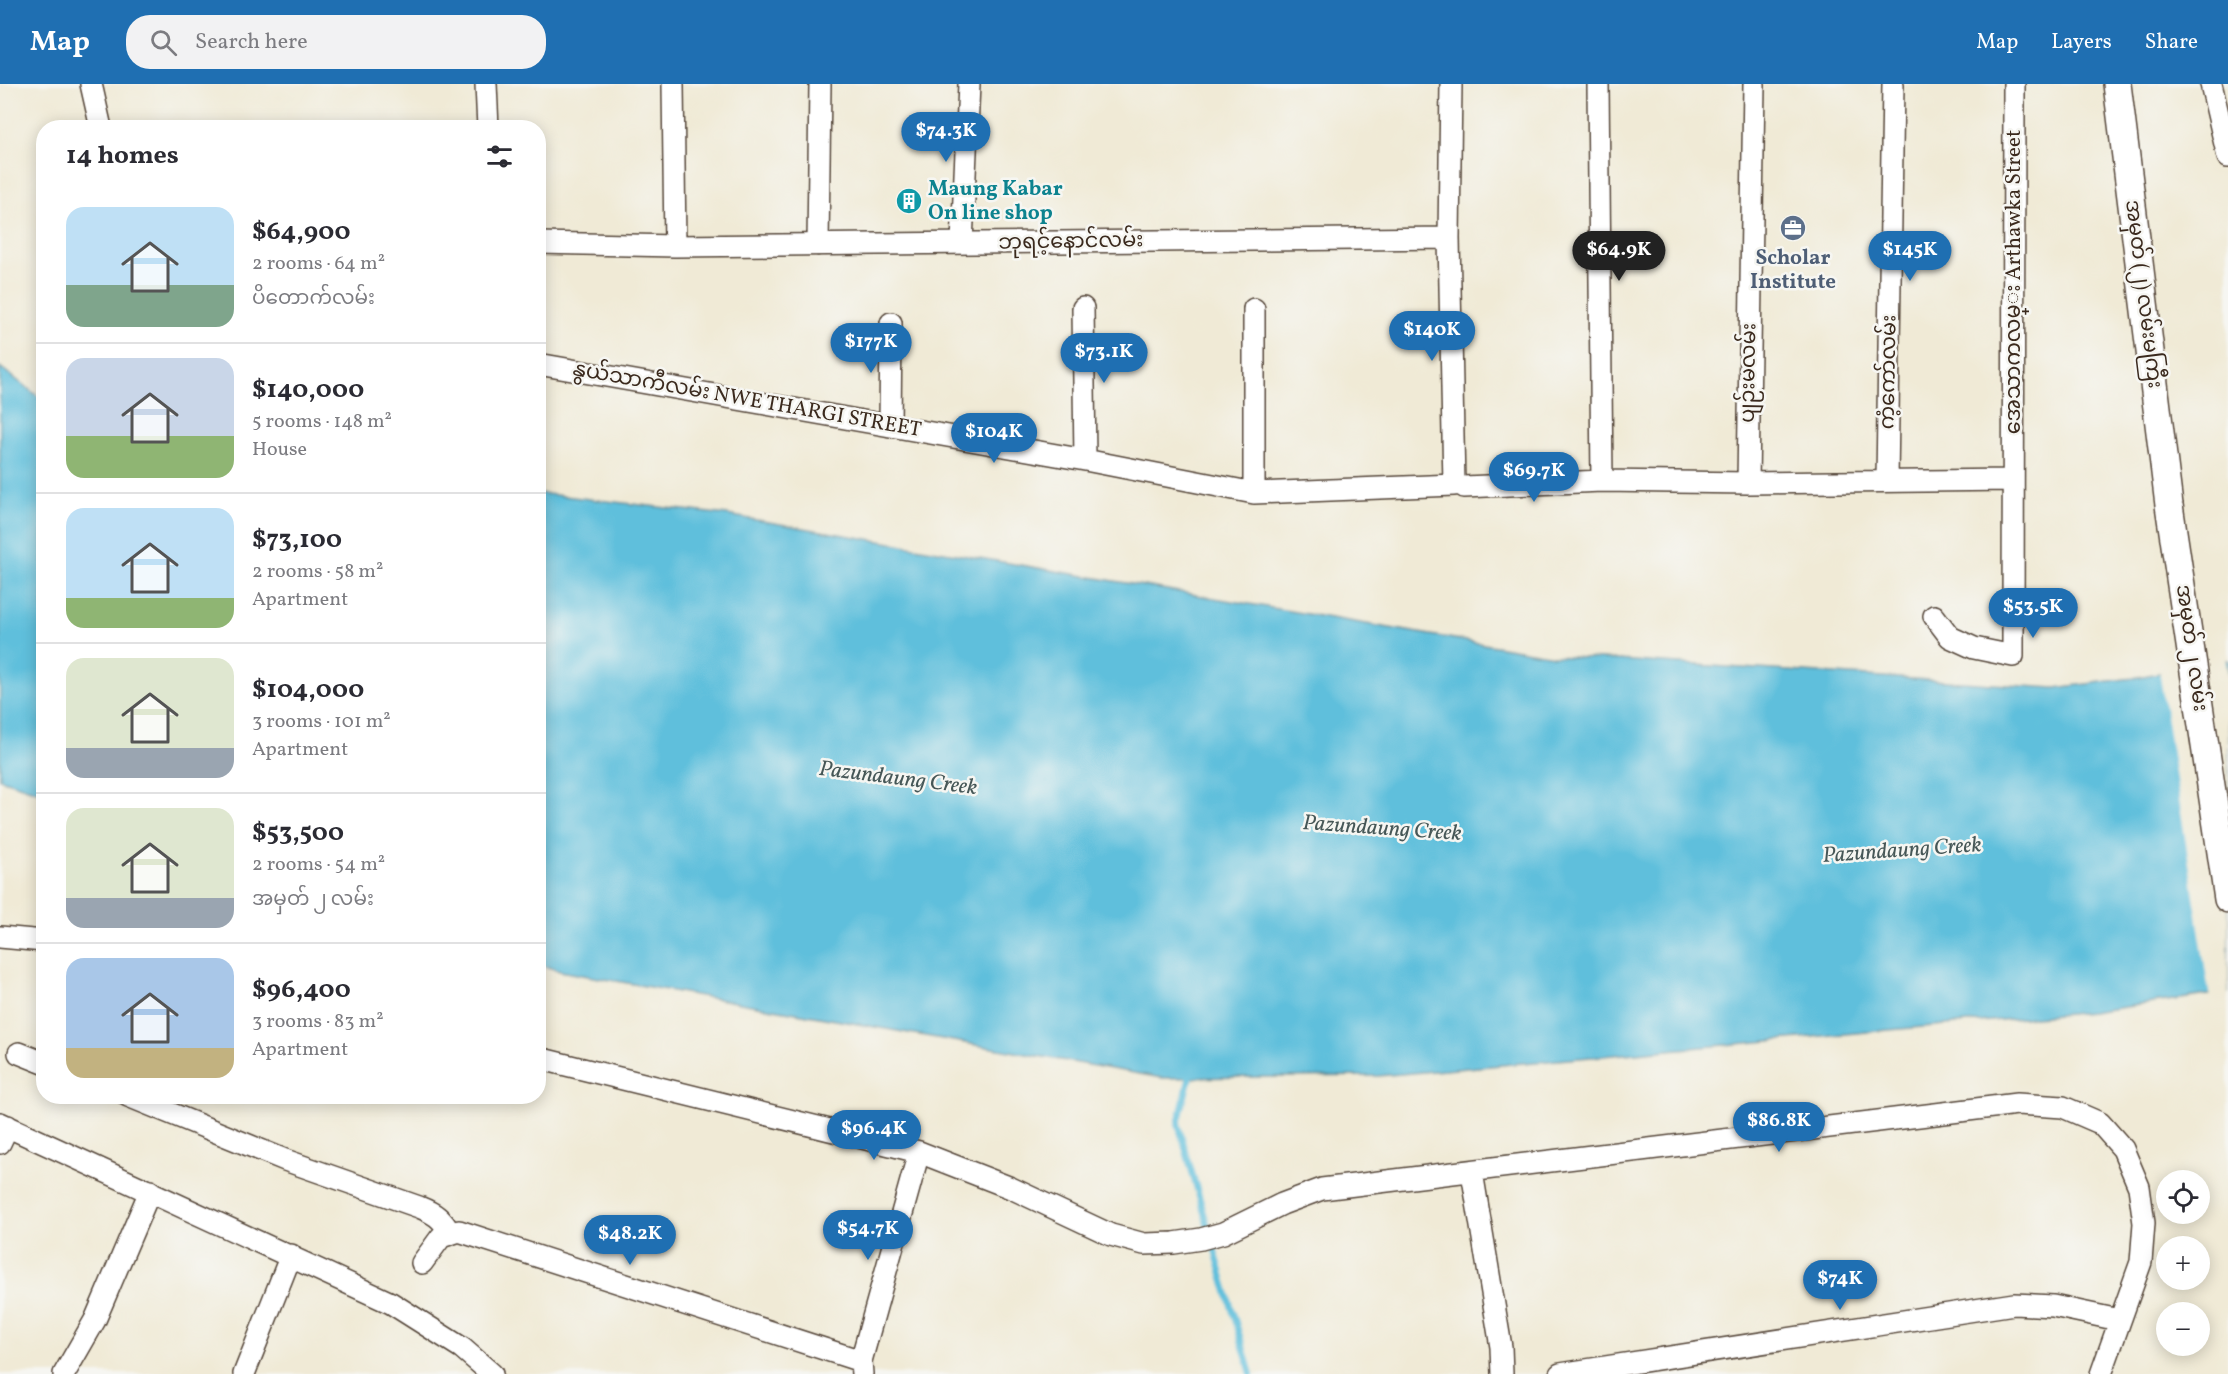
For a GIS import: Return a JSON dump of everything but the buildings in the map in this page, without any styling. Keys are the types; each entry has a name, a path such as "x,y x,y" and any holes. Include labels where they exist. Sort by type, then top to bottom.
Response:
{"main road":[{"name":"အမှတ် (၂) လမ်းမကြီး","path":"2117,84 2169,505"},
{"name":"အမှတ် ၂ လမ်း","path":"2169,505 2228,899"}],"street":[{"path":"91,84 99,120"},
{"path":"486,84 488,120"},
{"path":"673,84 675,246"},
{"path":"818,245 820,84"},
{"path":"962,243 969,84"},
{"path":"1450,84 1449,238 1459,486"},
{"path":"1598,84 1602,481"},
{"name":"ပျဉ်းမလမ်း","path":"1748,483 1754,84"},
{"name":"ကံ့ကော်လမ်း","path":"1887,480 1893,84"},
{"name":"အေသာကလမ္း Arthawka Street","path":"1934,616 1950,637 1974,648 2013,656 2014,84"},
{"path":"2211,84 2228,152"},
{"name":"ဘုရင့်နောင်လမ်း","path":"546,243 675,246 1449,238"},
{"path":"1083,308 1085,460"},
{"path":"1254,309 1254,493"},
{"path":"890,426 891,323"},
{"name":"နွယ်သာကီလမ်း NWE THARGI STREET","path":"546,365 1085,460 1254,493 1602,481 1748,483 2013,480"},
{"path":"0,937 36,940"},
{"path":"19,1053 36,1060"},
{"path":"546,1060 919,1152 1011,1188 1111,1235 1143,1244 1174,1244 1223,1233 1282,1204 1322,1189 2017,1104 2063,1107 2100,1123 2123,1149 2139,1186 2144,1223 2141,1263 2101,1374"},
{"path":"148,1104 285,1160 427,1210 442,1220 450,1233"},
{"path":"3,1131 150,1191 391,1303 462,1348 492,1374"},
{"path":"422,1263 441,1238 459,1231 861,1368 919,1152"},
{"path":"1472,1172 1501,1347 1502,1374"},
{"path":"64,1374 95,1320 150,1191"},
{"path":"244,1374 291,1255"},
{"path":"1560,1374 2014,1304 2053,1306 2119,1320"}],"water":[{"path":"0,367 36,395 36,791 0,779"},
{"name":"Pazundaung Creek","path":"546,494 727,515 1554,656 2055,688 2133,678 2228,660 2228,992 2091,1012 1378,1076 1162,1078 560,971 546,967"}],"pier":[{"path":"2225,657 2228,674 2228,995 2210,999 2159,670"}],"waterway":[{"path":"1191,1072 1178,1124 1251,1374"}],"place":[{"name":"Maung Kabar On line shop","path":"909,201"},
{"name":"Scholar Institute","path":"1793,228"}]}
